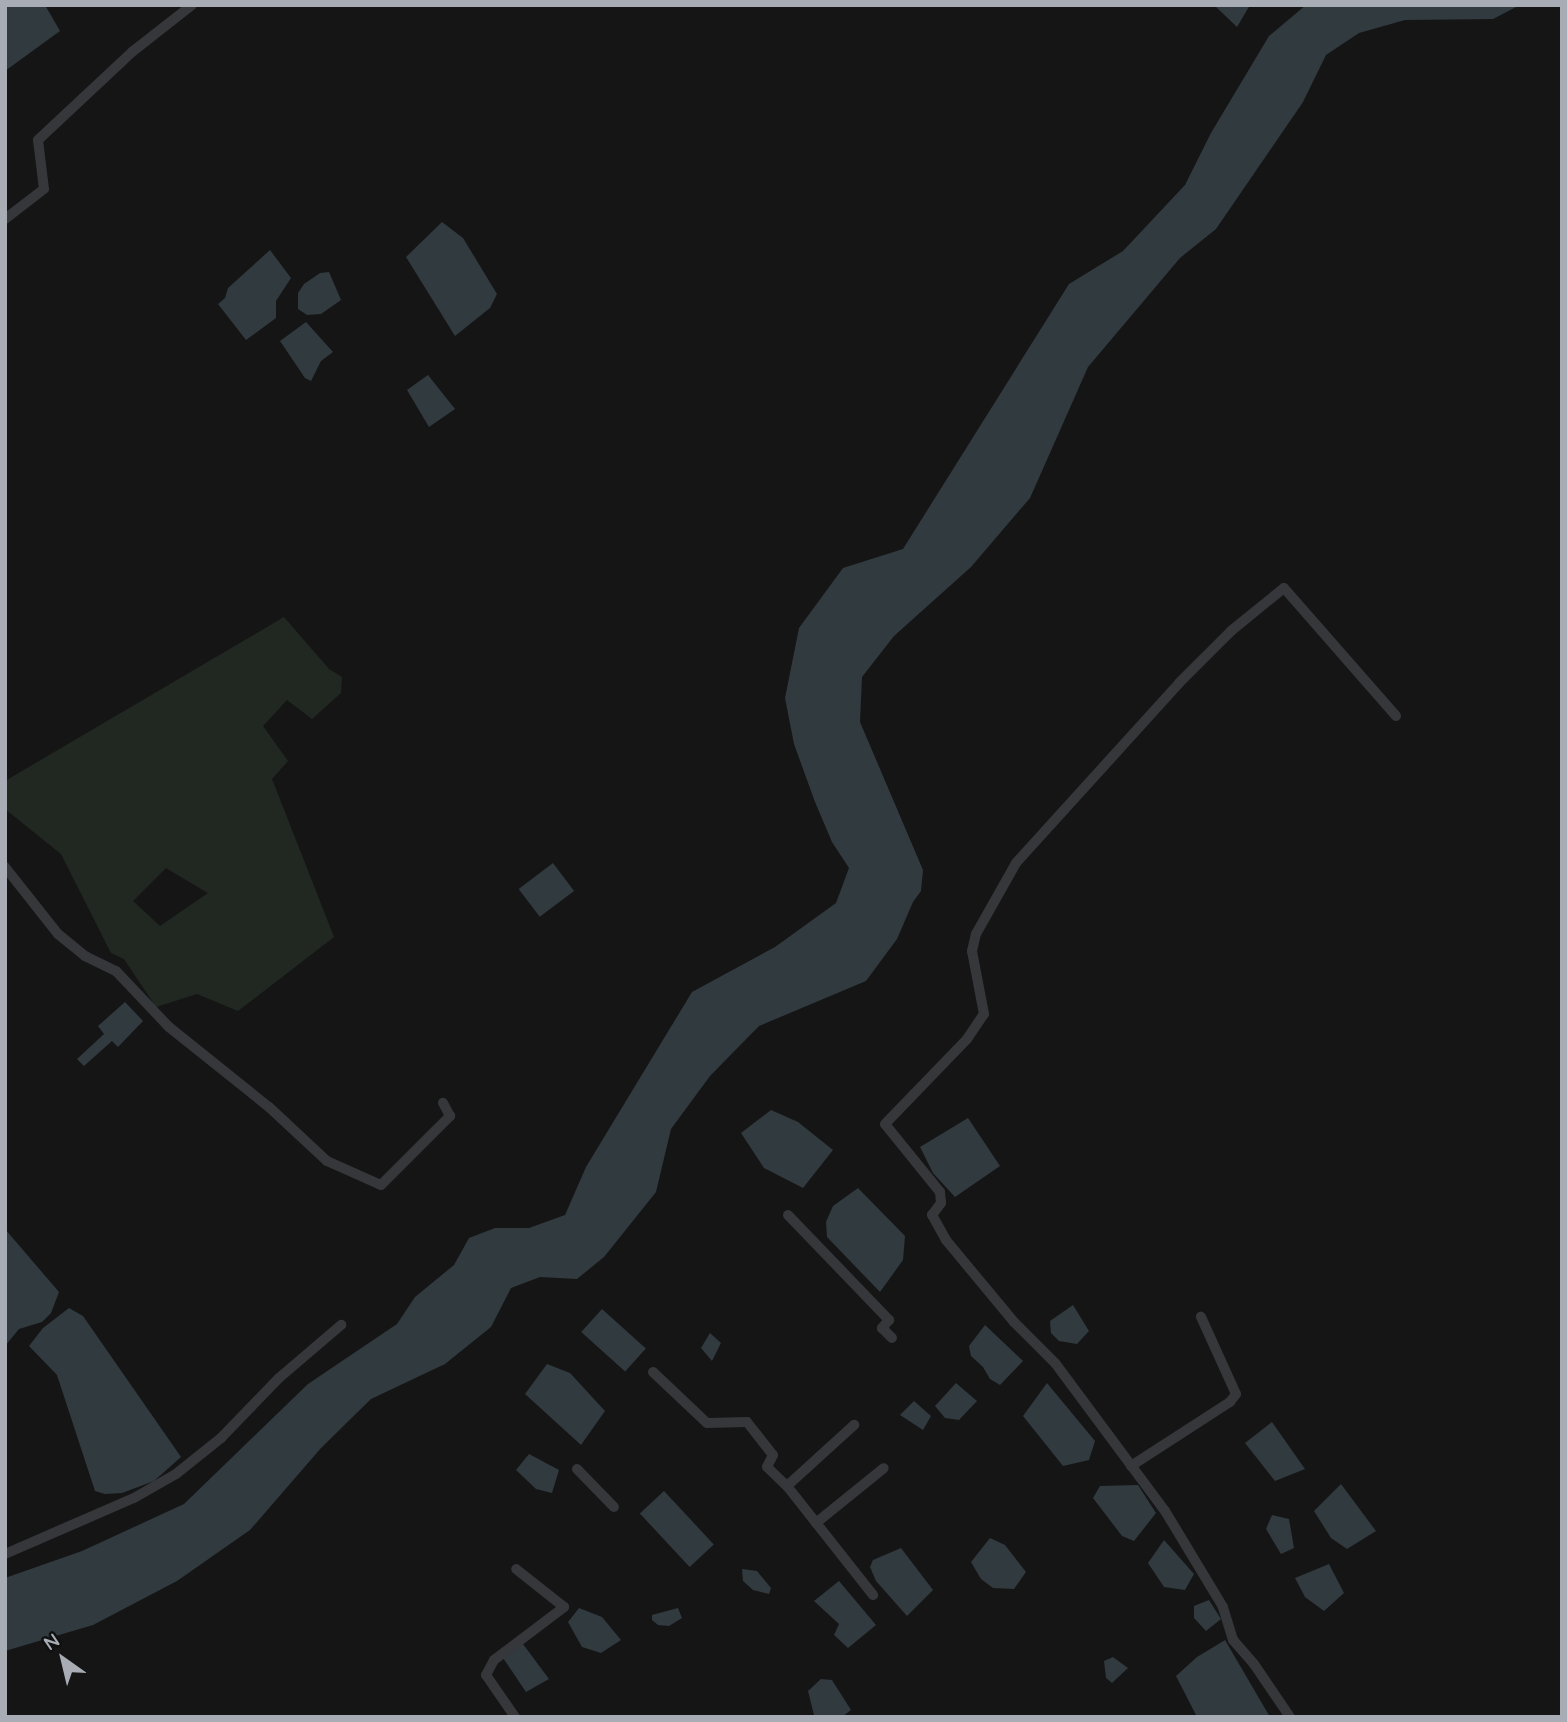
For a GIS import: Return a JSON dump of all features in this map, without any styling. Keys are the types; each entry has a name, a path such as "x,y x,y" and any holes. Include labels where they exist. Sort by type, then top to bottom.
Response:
{"street":[{"path":"5,219 44,189 38,140 132,51 192,5"},
{"path":"1290,1717 1254,1664 1233,1640 1223,1607 1191,1550 1131,1466 1055,1363 1014,1322 946,1240 932,1215 941,1203 940,1192 885,1124 967,1039 984,1014 972,951 976,934 1016,863 1147,722 1179,682 1231,631 1284,588 1396,716"},
{"path":"5,867 58,934 85,956 116,971 169,1027 269,1107 327,1161 381,1185 450,1116 443,1103"},
{"path":"789,1215 890,1320 882,1328 892,1338"},
{"path":"1131,1466 1230,1402 1236,1394 1201,1317"},
{"path":"5,1554 135,1498 176,1475 221,1438 279,1378 341,1325"},
{"path":"653,1372 707,1423 747,1422 773,1455 767,1467 787,1486 873,1595"},
{"path":"787,1486 854,1425"},
{"path":"816,1522 884,1468"},
{"path":"577,1469 614,1507"},
{"path":"515,1717 485,1675 494,1660 564,1607 516,1569"}],"shaded area":[{"path":"5,5 45,5 60,31 5,71"},
{"path":"1214,5 1250,5 1237,27"},
{"path":"1306,5 1520,5 1493,19 1405,20 1359,33 1326,55 1303,102 1216,229 1180,258 1088,367 1030,498 971,567 894,636 862,677 860,722 923,870 921,891 913,902 897,939 866,981 759,1026 710,1076 671,1129 656,1192 604,1257 577,1279 540,1277 511,1288 491,1327 445,1364 371,1399 321,1448 250,1530 177,1581 93,1625 5,1651 5,1578 82,1551 184,1504 308,1384 397,1324 415,1297 454,1265 469,1238 495,1228 529,1228 565,1215 586,1167 692,992 775,947 836,903 849,868 832,842 815,802 794,744 785,698 799,628 843,568 903,549 1069,284 1123,251 1185,185 1211,133 1269,36"},
{"path":"442,222 463,238 497,294 490,308 455,336 406,257"},
{"path":"270,250 291,278 276,301 276,318 246,340 218,304 225,298 228,288"},
{"path":"329,272 341,300 321,314 307,315 298,309 298,293 304,284 320,273"},
{"path":"306,322 333,352 321,361 311,381 305,378 280,341"},
{"path":"428,375 455,409 429,427 407,390"},
{"path":"284,617 329,669 342,677 341,693 312,719 287,700 263,726 288,761 272,779 334,937 238,1011 197,994 156,1007 124,959 111,953 61,854 5,809 5,781","holes":["166,868 208,893 160,926 133,901"]},
{"path":"553,863 574,891 540,917 519,889"},
{"path":"125,1002 143,1021 118,1047 112,1041 84,1066 77,1059 104,1034 98,1026"},
{"path":"771,1110 798,1122 833,1150 803,1188 764,1168 741,1133"},
{"path":"968,1118 1000,1166 955,1197 933,1173 920,1147"},
{"path":"858,1188 905,1236 903,1260 880,1292 827,1237 826,1222 833,1206"},
{"path":"5,1229 59,1292 51,1313 42,1322 19,1329 5,1346"},
{"path":"1073,1305 1089,1331 1077,1344 1059,1341 1051,1333 1050,1321"},
{"path":"69,1308 83,1316 181,1457 154,1481 122,1493 105,1494 95,1491 57,1375 29,1346 43,1328"},
{"path":"602,1309 646,1348 625,1372 581,1332"},
{"path":"985,1325 1023,1361 1000,1385 990,1379 983,1367 971,1356 969,1346"},
{"path":"710,1333 721,1343 712,1361 701,1348"},
{"path":"547,1364 570,1373 605,1411 581,1445 525,1394"},
{"path":"956,1383 977,1401 959,1420 945,1418 935,1406"},
{"path":"1047,1383 1095,1441 1089,1460 1063,1466 1023,1416"},
{"path":"914,1401 931,1416 923,1430 900,1415"},
{"path":"1272,1422 1305,1469 1275,1481 1245,1443"},
{"path":"529,1454 559,1470 552,1493 536,1489 516,1470"},
{"path":"1341,1484 1376,1531 1347,1549 1331,1538 1314,1511"},
{"path":"1138,1485 1156,1513 1134,1541 1122,1536 1093,1498 1100,1486"},
{"path":"664,1491 714,1544 690,1567 640,1514"},
{"path":"1272,1515 1289,1519 1294,1548 1281,1554 1266,1529"},
{"path":"990,1538 1005,1545 1026,1572 1014,1589 993,1588 981,1579 971,1562"},
{"path":"1164,1540 1194,1574 1185,1590 1164,1587 1148,1563"},
{"path":"901,1548 933,1590 907,1616 876,1581 870,1567 873,1560"},
{"path":"1329,1564 1344,1593 1324,1611 1305,1597 1295,1578"},
{"path":"742,1569 757,1571 771,1588 769,1594 753,1590 743,1581"},
{"path":"839,1581 876,1625 848,1648 834,1635 839,1624 814,1601"},
{"path":"1209,1600 1221,1619 1206,1631 1194,1618 1194,1606"},
{"path":"579,1608 602,1617 621,1640 601,1653 582,1647 568,1622"},
{"path":"678,1608 682,1618 669,1626 658,1625 652,1620 652,1615"},
{"path":"520,1640 549,1679 526,1692 501,1655"},
{"path":"1225,1640 1270,1717 1197,1717 1176,1676 1197,1657"},
{"path":"1113,1657 1128,1668 1112,1683 1106,1678 1104,1661"},
{"path":"821,1679 832,1680 851,1710 842,1717 814,1715 808,1691"}]}
